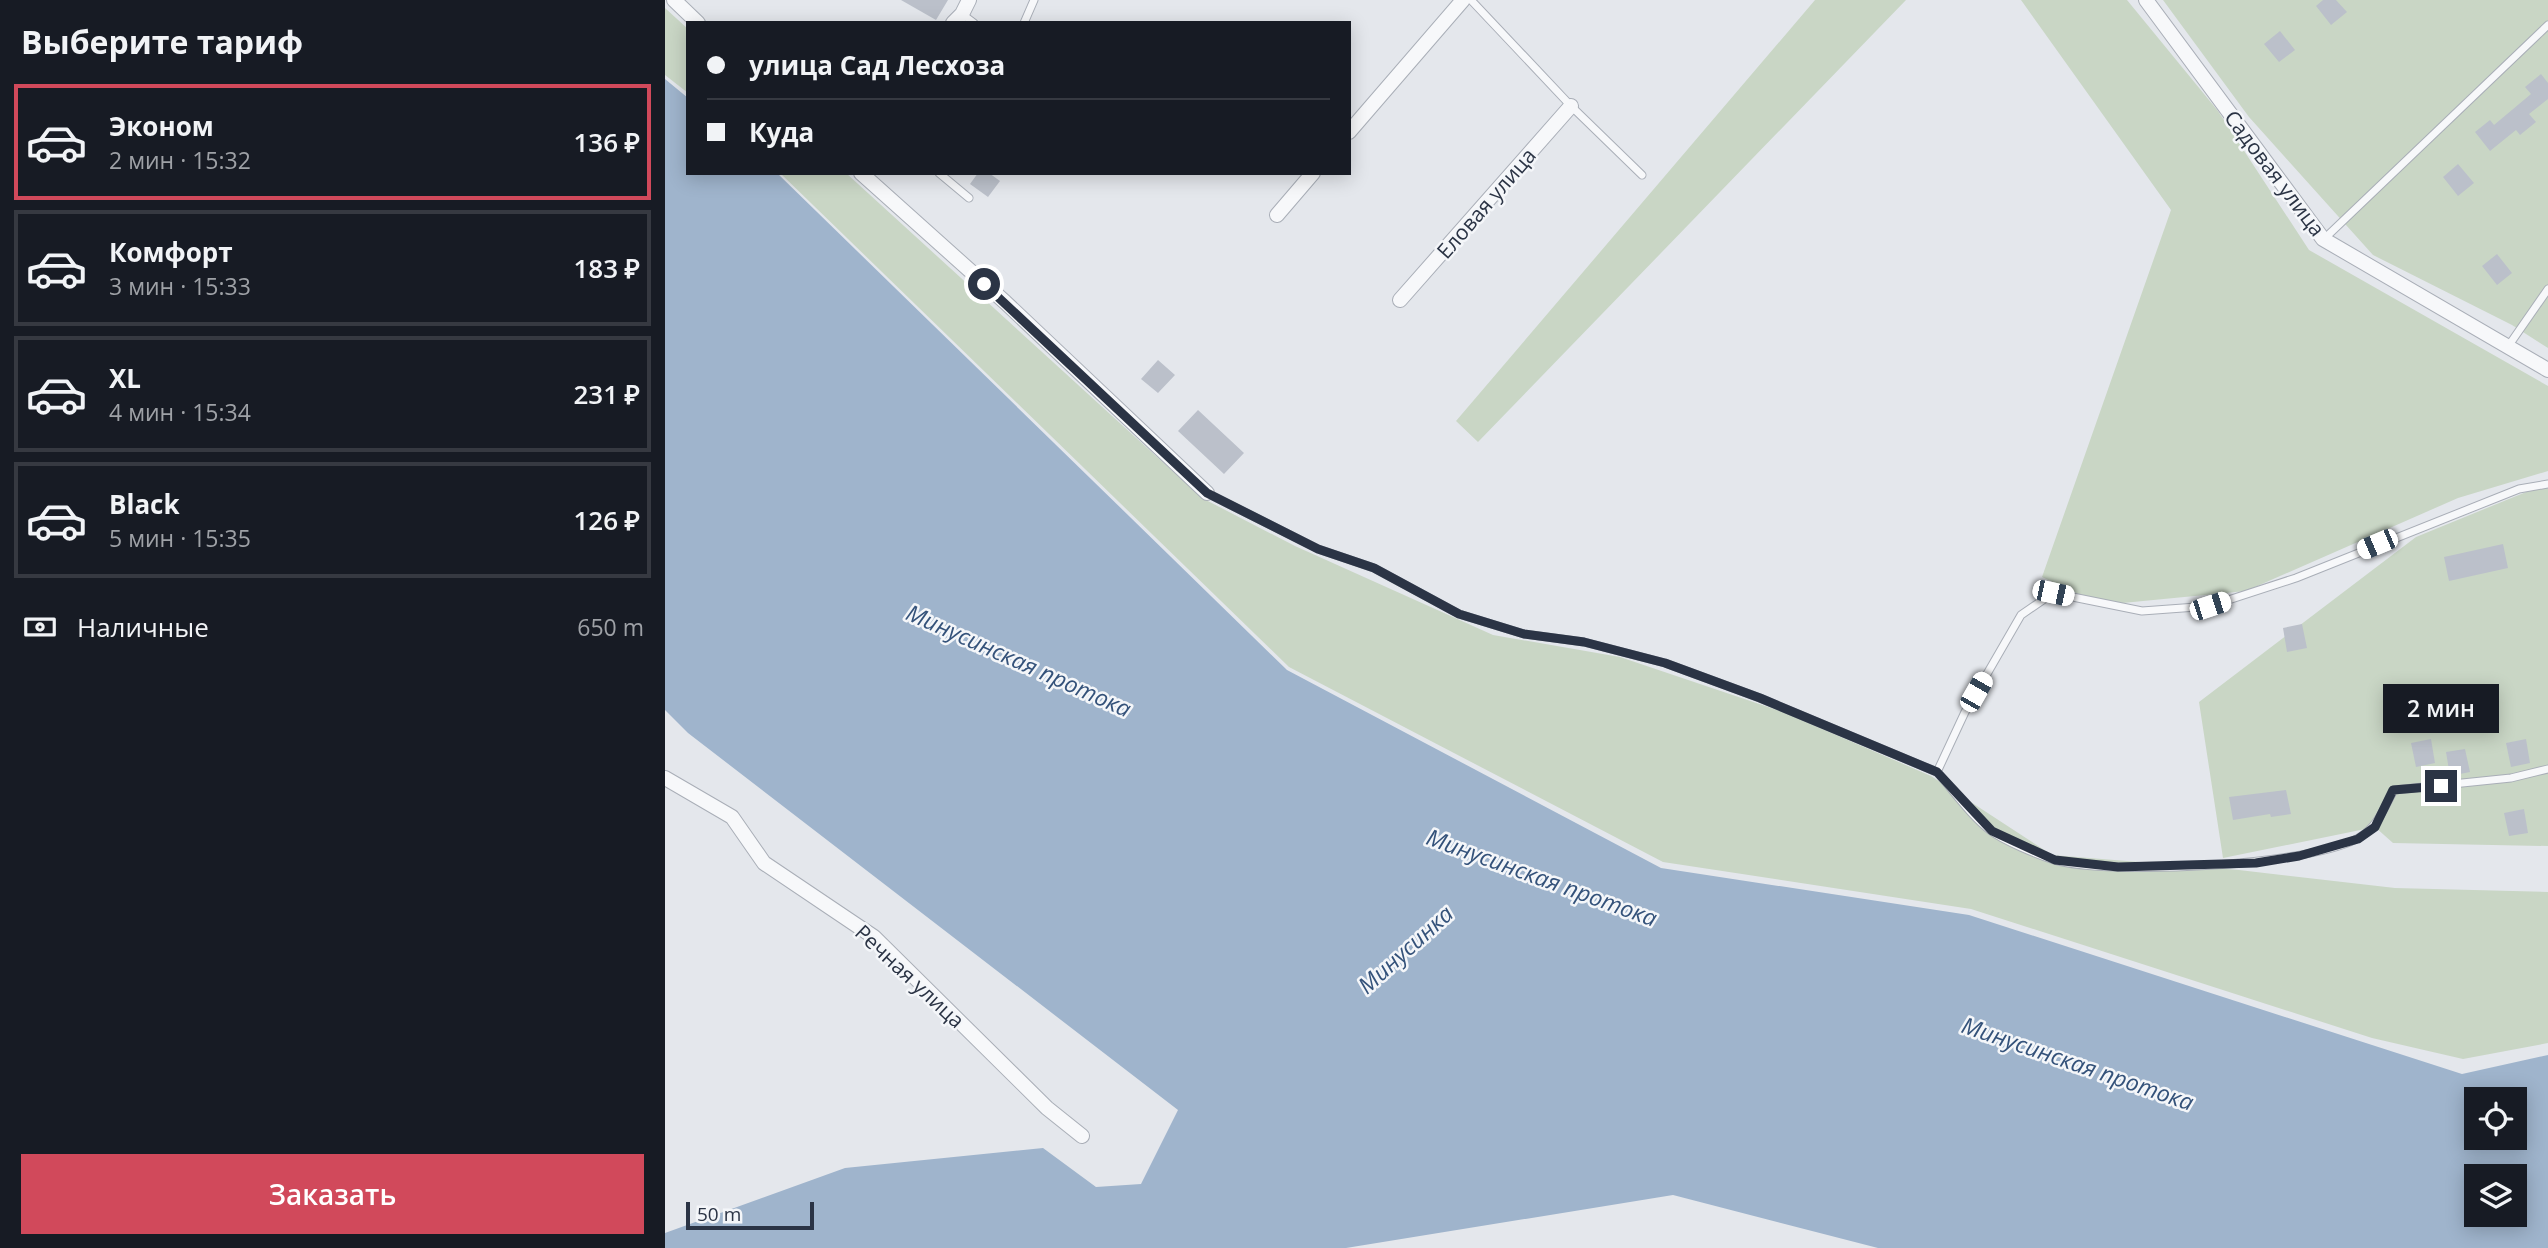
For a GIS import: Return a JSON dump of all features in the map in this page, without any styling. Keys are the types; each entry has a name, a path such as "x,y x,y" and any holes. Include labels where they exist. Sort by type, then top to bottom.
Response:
{"street":[{"path":"674,0 696,21"},
{"path":"963,20 969,0"},
{"path":"1351,130 1463,0"},
{"name":"Садовая улица","path":"2146,0 2323,239 2548,370"},
{"name":"Еловая улица","path":"1400,300 1571,106"},
{"path":"862,175 1005,302 1207,493"},
{"path":"1277,215 1311,175"},
{"name":"Речная улица","path":"665,779 732,817 764,863 874,937 1047,1108 1082,1136"}],"lane":[{"path":"1025,21 1034,0"},
{"path":"1471,0 1571,106 1642,175"},
{"path":"2323,239 2548,24"},
{"path":"941,175 969,198"},
{"path":"2507,348 2548,289"},
{"path":"1937,772 1965,712 2021,615 2053,593 2142,611 2210,606 2296,578 2519,489 2548,484"},
{"path":"1207,493 1318,549 1374,568 1459,614 1524,634 1584,642 1665,663 1760,698 1937,772 1992,831 2055,860 2118,867 2256,863 2299,856 2358,839 2375,827 2393,790 2511,779 2548,769"}],"green space":[{"path":"1815,0 1906,0 1478,442 1456,421"},
{"path":"2021,0 2127,0 2218,111 2309,250 2548,386 2548,471 2458,498 2246,591 2102,605 2042,577 2171,210"},
{"path":"2163,0 2548,0 2548,348 2512,325 2373,255 2249,117"},
{"path":"665,8 686,27 686,91 665,75"},
{"path":"782,175 848,175 1202,498 1295,546 1493,635 1620,657 1783,712 1931,776 2052,855 2239,870 2395,888 2548,892 2548,1043 2463,1059 2372,1038 1971,909 1663,862 1289,667"},
{"path":"2548,483 2548,846 2393,843 2375,827 2223,858 2199,702 2416,537"}],"water":[{"path":"665,79 686,96 686,175 779,175 1287,670 1661,868 1969,915 2462,1074 2548,1055 2548,1248 1878,1248 1673,1195 1346,1248 665,1248 665,1233 845,1168 1043,1148 1096,1187 1141,1184 1178,1110 688,733 665,710"}],"building":[{"path":"901,0 948,0 936,20"},
{"path":"2323,0 2336,0 2347,12 2331,25 2316,6"},
{"path":"2280,31 2295,50 2279,62 2264,44"},
{"path":"2541,74 2548,83 2548,99 2529,114 2536,122 2520,135 2516,130 2490,151 2475,132 2490,120 2494,125 2531,94 2525,87"},
{"path":"2458,164 2474,183 2458,196 2443,177"},
{"path":"977,175 992,175 1000,181 988,197 970,184"},
{"path":"2497,254 2512,273 2497,285 2482,266"},
{"path":"1158,360 1175,375 1158,393 1141,379"},
{"path":"1198,410 1244,453 1224,474 1178,431"},
{"path":"2503,544 2508,568 2449,581 2444,557"},
{"path":"2302,624 2307,648 2287,652 2283,628"},
{"path":"2431,739 2435,763 2416,767 2411,743"},
{"path":"2526,739 2530,763 2511,767 2506,743"},
{"path":"2465,749 2470,772 2450,776 2446,752"},
{"path":"2286,790 2291,814 2271,817 2270,814 2233,820 2229,797"},
{"path":"2524,809 2528,833 2509,836 2504,813"}],"route":[{"path":"984,284 1207,493 1235,509 1255,515 1318,549 1374,568 1459,614 1524,634 1584,642 1665,663 1760,698 1937,772 1992,831 2055,860 2118,867 2256,863 2299,856 2358,839 2375,827 2393,790 2441,786"}],"water label":[{"name":"Минусинская протока","path":"1019,660"},
{"name":"Минусинская протока","path":"1542,877"},
{"name":"Минусинка","path":"1405,949"},
{"name":"Минусинская протока","path":"2078,1063"}]}
